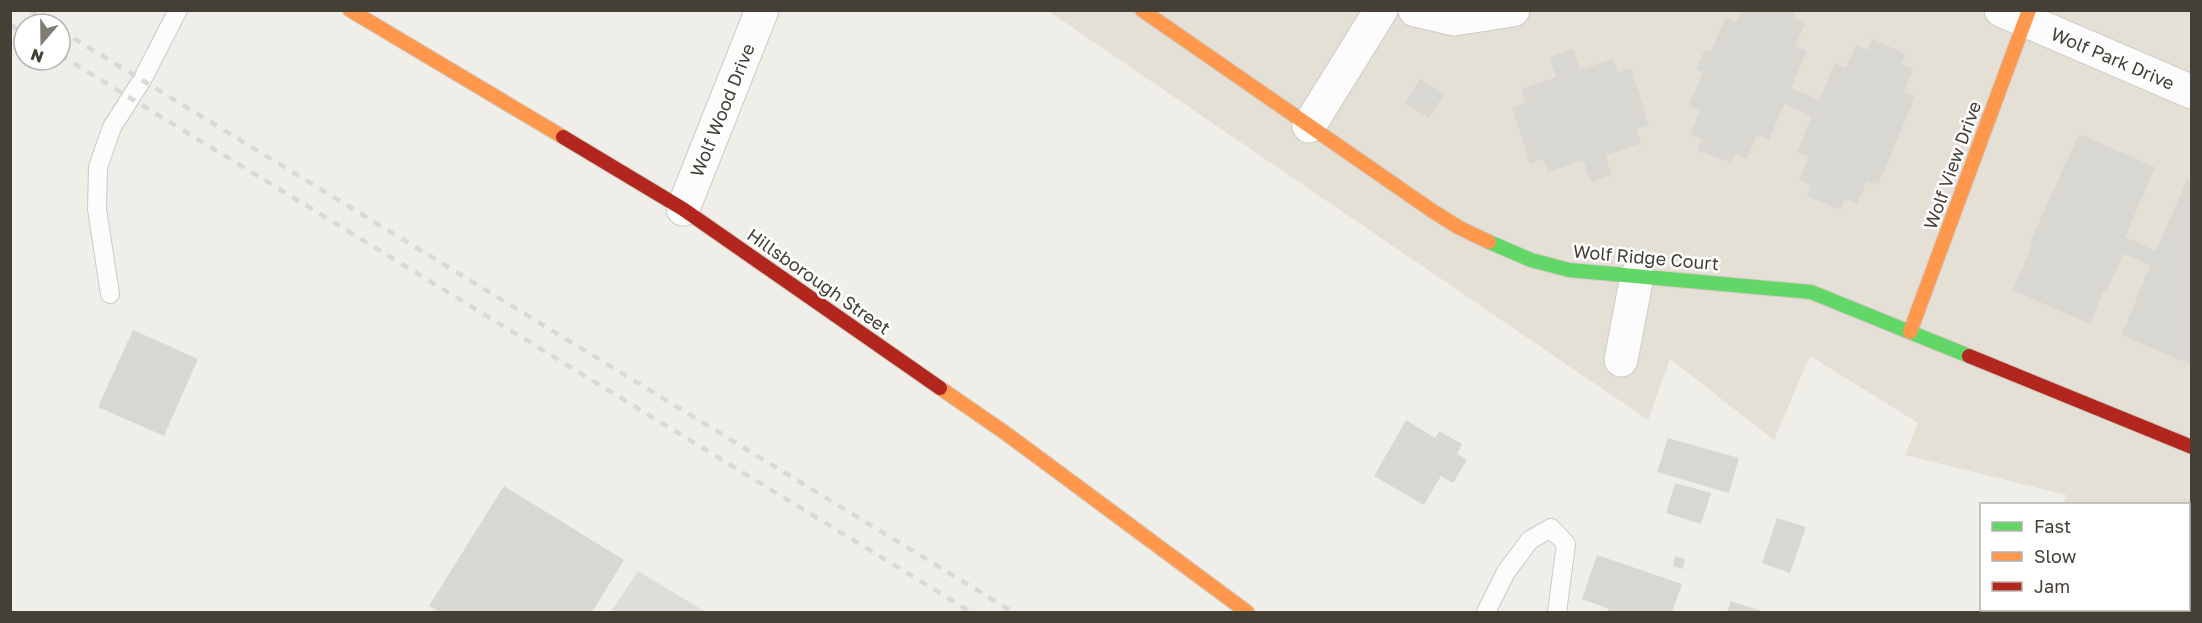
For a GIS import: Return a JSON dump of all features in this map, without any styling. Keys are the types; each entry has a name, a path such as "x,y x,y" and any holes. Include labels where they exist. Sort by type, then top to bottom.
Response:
{"street":[{"name":"Hillsborough Street","path":"350,10 683,209 1004,432 1247,612"},
{"name":"Wolf Wood Drive","path":"683,209 762,10"},
{"name":"Wolf Ridge Court","path":"1142,10 1431,210 1458,227 1531,260 1569,270 1811,292 2192,447"},
{"path":"1309,126 1382,10"},
{"path":"1415,10 1454,19 1513,10"},
{"name":"Wolf Park Drive","path":"2018,14 2192,92"},
{"name":"Wolf View Drive","path":"1910,332 2018,14"},
{"path":"1621,360 1637,276"}],"lane":[{"path":"110,294 97,209 98,167 112,127 142,80 178,10"},
{"path":"1486,612 1506,572 1530,540 1551,528 1566,544 1557,612"}],"shaded area":[{"path":"1048,11 2191,11 2191,612 2022,612 2190,611 2190,503 2063,503 2066,495 1905,455 1918,423 1810,356 1774,440 1670,359 1648,420"},
{"path":"638,571 706,612 611,612"}],"building":[{"path":"1742,10 1796,10 1793,18 1805,24 1795,46 1807,51 1791,88 1819,100 1835,63 1846,68 1856,45 1868,50 1872,39 1906,54 1901,64 1913,69 1904,92 1915,97 1878,185 1867,181 1857,204 1845,199 1841,210 1807,196 1811,185 1799,180 1809,157 1797,152 1812,116 1784,104 1769,140 1757,135 1747,159 1735,154 1731,163 1698,150 1702,139 1690,134 1700,111 1689,105 1703,72 1696,70 1705,49 1711,51 1726,18 1737,22"},
{"path":"1573,49 1580,70 1613,59 1618,73 1631,68 1649,125 1636,129 1641,144 1605,155 1612,175 1591,182 1583,160 1548,172 1543,159 1530,164 1512,107 1526,102 1521,89 1556,77 1550,57"},
{"path":"1420,79 1444,94 1429,118 1405,103"},
{"path":"2079,134 2155,167 2125,237 2156,251 2187,180 2192,182 2192,365 2122,335 2150,265 2123,254 2107,291 2104,290 2090,324 2013,290 2033,243 2030,242"},
{"path":"133,330 198,359 164,436 98,407"},
{"path":"1406,420 1435,438 1439,431 1462,444 1457,454 1467,460 1453,483 1441,476 1424,505 1374,476"},
{"path":"1668,438 1739,458 1729,493 1657,472"},
{"path":"1675,483 1711,493 1701,524 1666,513"},
{"path":"504,486 624,560 592,612 440,612 429,606"},
{"path":"1777,518 1806,527 1790,573 1762,563"},
{"path":"1597,555 1682,584 1672,612 1608,612 1609,609 1582,599"},
{"path":"1675,556 1685,559 1683,569 1673,566"},
{"path":"1731,601 1764,612 1727,612"}],"railway":[{"path":"72,37 1013,612"},
{"path":"72,62 971,612"}],"traffic: fast":[{"path":"1489,242 1531,260 1569,270 1811,292 1969,356"}],"traffic: slow":[{"path":"350,10 563,137"},
{"path":"1142,10 1431,210 1458,227 1489,242"},
{"path":"1910,332 2029,10"},
{"path":"940,388 1004,432 1247,612"}],"traffic: jam":[{"path":"563,137 683,209 940,388"},
{"path":"1969,356 2192,447"}]}
